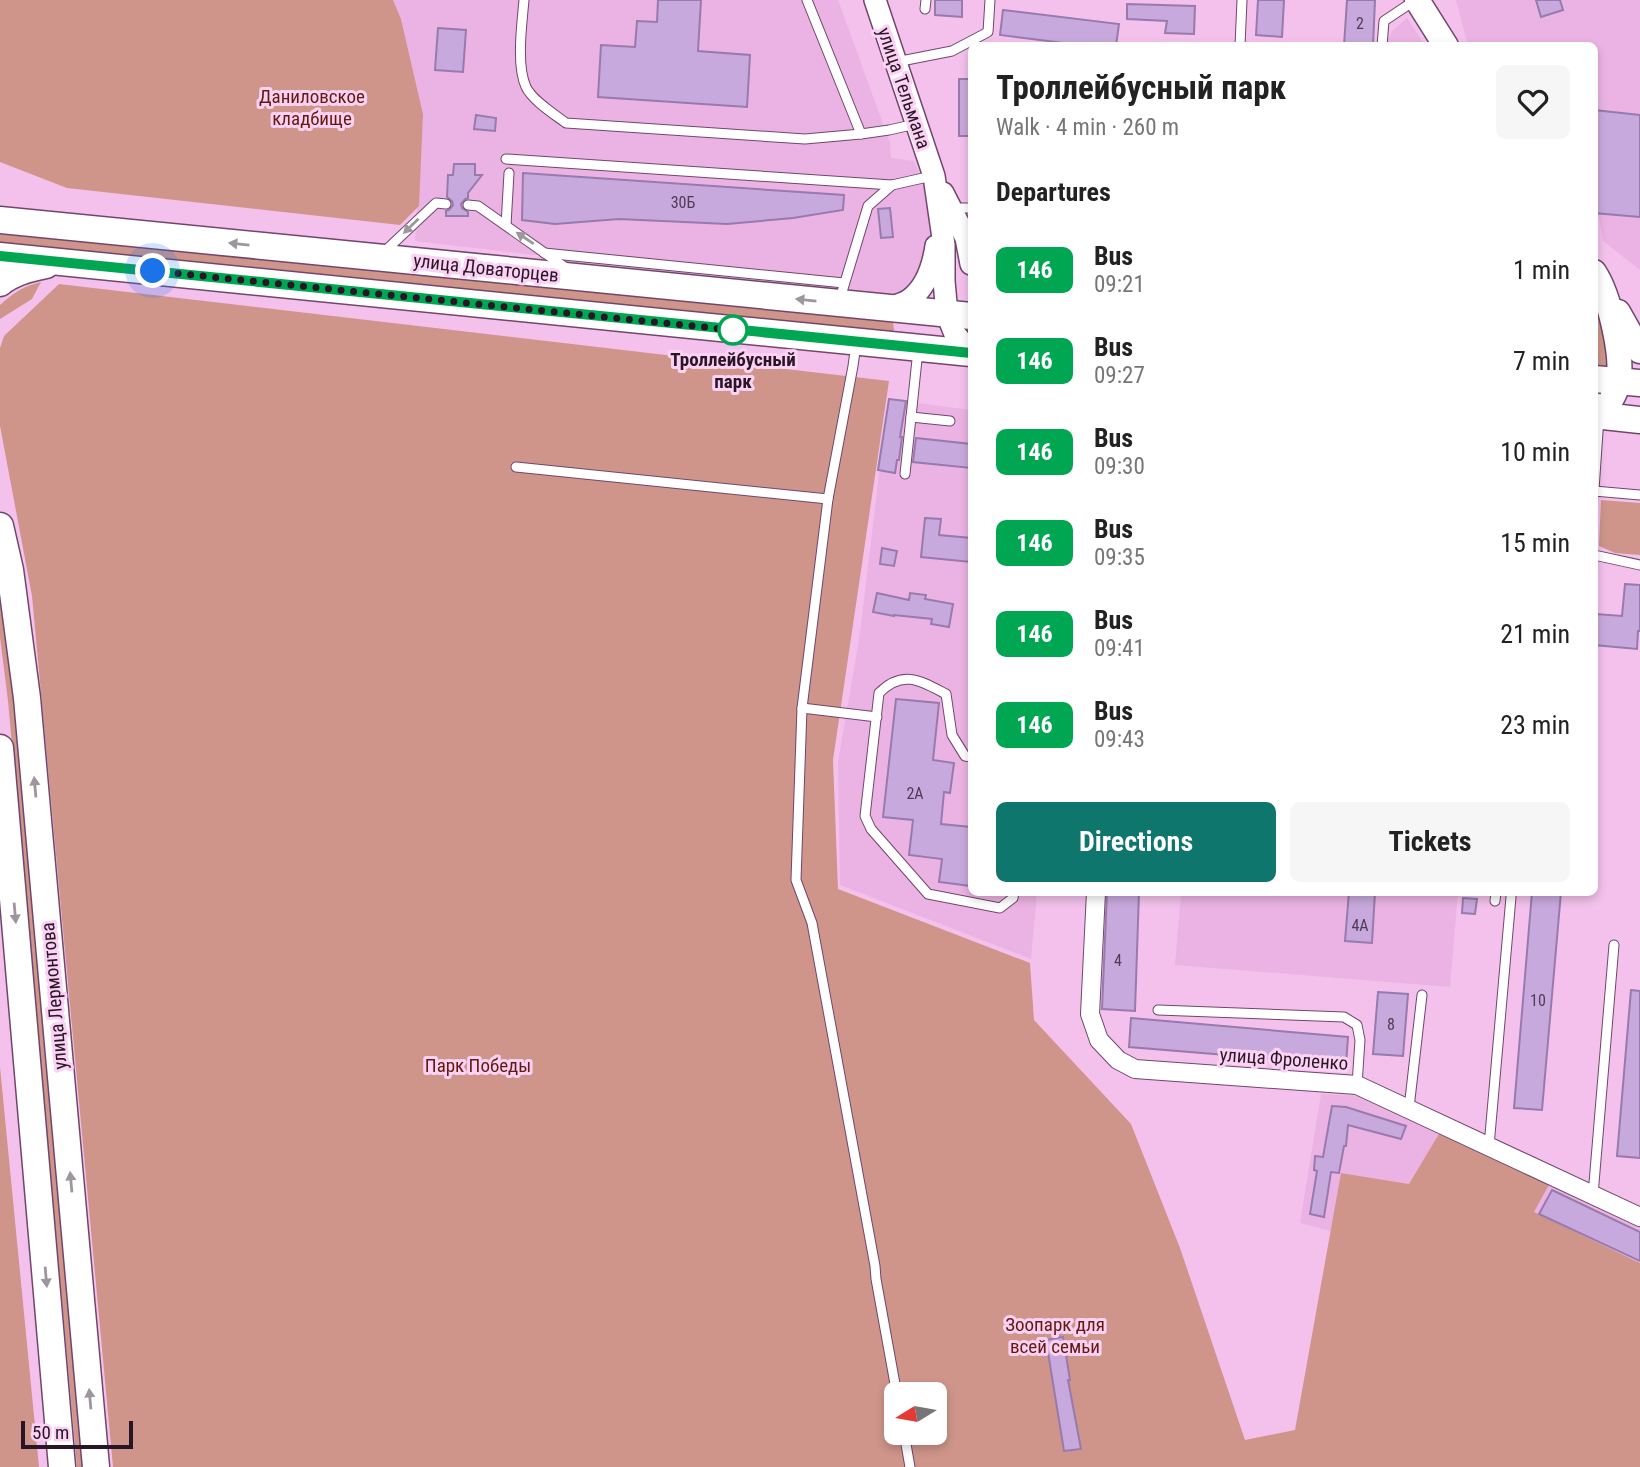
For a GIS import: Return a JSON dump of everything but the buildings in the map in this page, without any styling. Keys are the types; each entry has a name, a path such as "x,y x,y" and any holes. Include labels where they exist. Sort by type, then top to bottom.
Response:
{"main road":[{"path":"1416,0 1443,42"},
{"name":"улица Доваторцев","path":"0,219 579,277 841,293 888,308 965,326"},
{"name":"улица Доваторцев","path":"0,256 921,348 965,326"},
{"path":"0,283 22,271 46,265 72,263"},
{"path":"1598,278 1640,351"},
{"path":"1598,279 1614,327 1619,364 1618,381 1612,400 1598,410"},
{"path":"1598,412 1640,419"},
{"path":"0,510 10,570"},
{"name":"улица Лермонтова","path":"0,526 10,570 27,698 96,1467"},
{"name":"улица Лермонтова","path":"0,748 62,1467"}],"street":[{"name":"улица Тельмана","path":"875,0 934,176 954,211 968,244"},
{"name":"улица Тельмана","path":"888,308 907,301 919,291 928,277 954,211"},
{"name":"улица Тельмана","path":"954,211 944,245 944,281 965,326"},
{"name":"улица Фроленко","path":"1096,896 1090,1014 1099,1040 1118,1060 1135,1069 1357,1085 1640,1217"}],"lane":[{"path":"524,0 520,58 526,87 540,103 566,123 805,139 861,134 916,124"},
{"path":"807,0 861,134"},
{"path":"969,42 988,32 990,0"},
{"path":"1240,42 1242,0"},
{"path":"1382,42 1384,21 1416,0"},
{"path":"896,62 952,51 968,43"},
{"path":"506,159 892,186 934,176"},
{"path":"506,225 509,173"},
{"path":"544,253 841,293 868,206 892,186"},
{"path":"378,257 436,203 446,204"},
{"path":"468,205 478,206 579,277"},
{"path":"856,342 828,499 802,708 796,880 812,923 895,1382"},
{"path":"905,474 921,348"},
{"path":"911,418 950,421"},
{"path":"516,467 828,499"},
{"path":"1598,491 1640,495"},
{"path":"1598,556 1640,565"},
{"path":"968,756 965,756 952,735 946,694 917,679 890,682 879,692 865,816 871,829 928,894 1000,908 1013,896"},
{"path":"802,708 877,717"},
{"path":"1489,1146 1511,897"},
{"path":"1593,1195 1614,945"},
{"path":"1409,1108 1422,995"},
{"path":"1158,1010 1344,1017 1357,1025 1360,1040 1357,1085"},
{"path":"906,1446 910,1467"}],"shaded area":[{"path":"393,0 838,0 890,143 891,158 914,161 928,192 931,231 928,250 911,288 902,297 727,279 704,283 580,274 560,258 415,241 423,114 401,19"},
{"path":"1456,0 1640,0 1640,270 1603,241 1598,213 1598,42 1467,42"},
{"path":"1407,18 1423,42 1387,42 1392,31"},
{"path":"888,399 968,410 968,896 1037,896 1031,959 840,885 838,762 860,633"},
{"path":"1181,896 1458,896 1450,987 1175,965"},
{"path":"1321,1094 1362,1096 1440,1132 1409,1184 1342,1173 1331,1231 1300,1223"},
{"path":"1550,1183 1640,1224 1640,1263 1534,1212"}],"green space":[{"name":"Даниловское кладбище","path":"0,0 393,0 401,19 423,114 419,206 400,225 67,188 0,162"},
{"path":"0,231 893,321 894,330 891,332 0,243"},
{"path":"41,282 32,299 0,319 0,305 19,290"},
{"name":"Парк Победы","path":"59,284 889,381 833,760 838,889 1030,963 1034,1020 1131,1124 1180,1248 1245,1440 1295,1430 1341,1173 1409,1184 1440,1132 1550,1183 1534,1212 1640,1263 1640,1467 113,1467 32,596 0,426 0,348 4,336"},
{"path":"1598,304 1608,361 1607,368 1598,368"},
{"path":"1601,500 1640,503 1640,555 1615,553 1599,546"},
{"path":"0,584 16,700 86,1467 77,1467 0,637"},
{"path":"0,1067 39,1467 0,1467"}],"bus line":[{"name":"146","path":"0,256 968,353"}],"place":[{"name":"Троллейбусный парк","path":"733,330"}],"route":[{"path":"153,271 733,330"}],"park label":[{"name":"Зоопарк для всей семьи","path":"1055,1335"}]}
